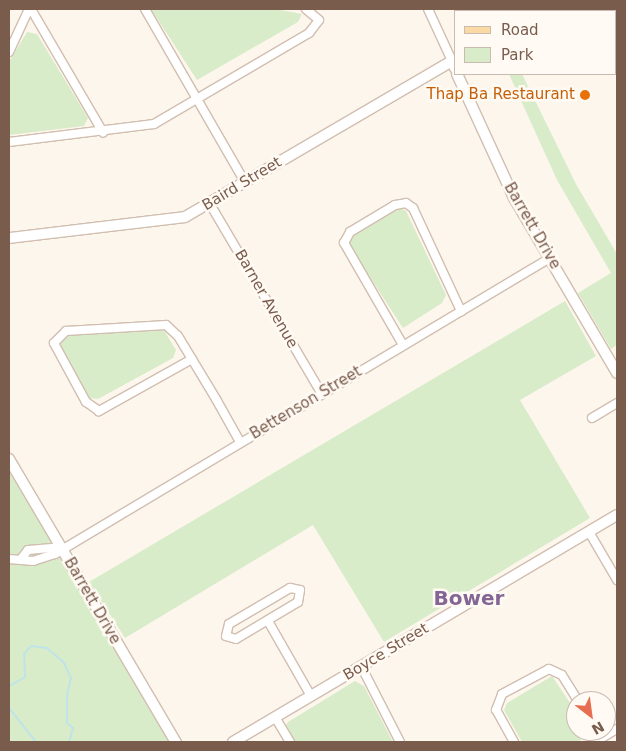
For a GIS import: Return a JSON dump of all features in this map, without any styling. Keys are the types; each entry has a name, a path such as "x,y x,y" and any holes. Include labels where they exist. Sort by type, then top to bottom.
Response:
{"street":[{"path":"9,52 30,9"},
{"path":"30,9 103,132"},
{"path":"144,9 246,182"},
{"path":"9,142 148,127 309,33 319,20 306,9"},
{"path":"428,9 453,64"},
{"name":"Baird Street","path":"9,238 168,222 210,204 453,64"},
{"name":"Barrett Drive","path":"458,75 508,184 617,372"},
{"path":"403,346 344,243 350,232 395,205 406,203 413,208 461,311"},
{"name":"Barner Avenue","path":"210,204 322,394"},
{"name":"Bettenson Street","path":"9,559 33,561 61,547 550,258"},
{"path":"192,359 96,411 86,402 54,343 66,331 158,323 174,331 192,359 240,442"},
{"path":"592,418 617,403"},
{"name":"Barrett Drive","path":"9,459 176,742"},
{"name":"Boyce Street","path":"233,742 617,515"},
{"path":"590,532 617,580"},
{"path":"297,588 301,594 298,602 268,621 236,639 226,636 229,624 297,588"},
{"path":"268,621 312,696"},
{"path":"362,666 400,742"},
{"path":"514,742 496,710 502,694 540,672 554,669 570,691"},
{"path":"275,717 290,742"}],"green space":[{"path":"151,9 275,9 302,14 298,22 197,80"},
{"path":"27,32 37,34 88,118 84,126 9,135 9,62"},
{"path":"509,75 522,75 576,184 617,254 617,345 611,349 578,293 611,273 557,180"},
{"path":"396,205 406,211 446,295 442,303 403,328 349,245 349,235"},
{"path":"565,301 596,356 520,400 590,518 384,642 313,525 125,638 89,582"},
{"path":"152,324 165,332 176,350 173,358 98,399 89,398 59,348 58,337 63,332"},
{"path":"9,470 96,619 169,742 9,742"},
{"path":"552,676 566,697 566,741 579,741 522,742 504,710 507,703"},
{"path":"355,681 364,686 393,742 293,742 284,728 288,722"}],"waterway":[{"path":"9,686 25,677 24,654 31,646 47,648 64,663 71,678 67,695 67,723 73,728 69,742"},
{"path":"9,708 36,742"}],"place":[{"name":"Thap Ba Restaurant","path":"585,95"}],"district":[{"name":"Bower","path":"469,598"}]}
